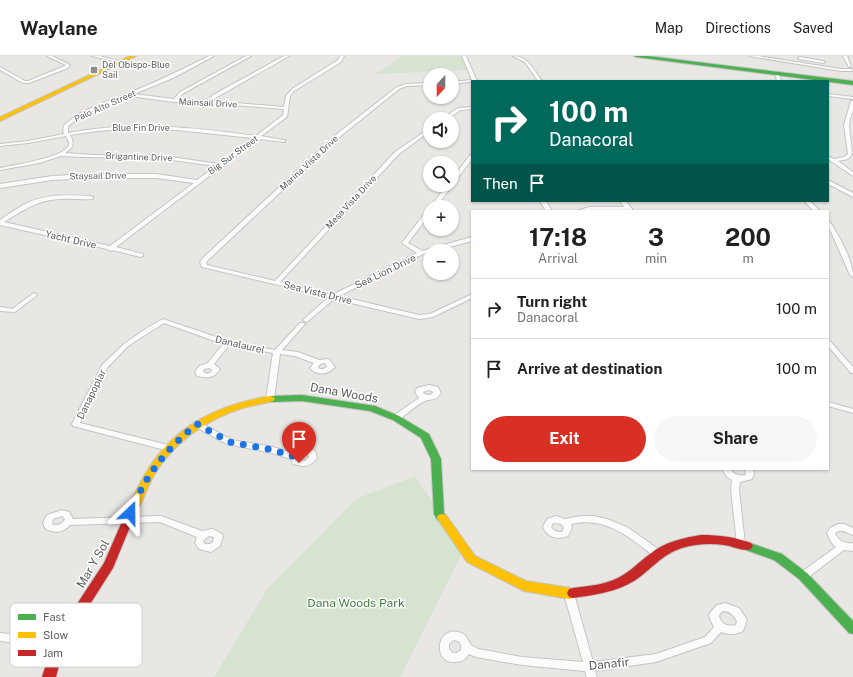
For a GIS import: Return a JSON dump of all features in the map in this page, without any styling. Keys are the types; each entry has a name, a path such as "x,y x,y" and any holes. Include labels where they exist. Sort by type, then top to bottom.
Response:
{"street":[{"path":"0,68 24,82 35,81 67,67 68,65 49,56"},
{"path":"94,56 121,62"},
{"path":"0,119 134,56"},
{"name":"Palo Alto Street","path":"60,154 71,146 72,143 66,135 66,126 71,122 90,111 165,80 212,56"},
{"path":"174,101 181,93 249,56"},
{"path":"208,102 215,96 287,56"},
{"name":"Big Sur Street","path":"110,249 218,165 285,116 288,96 293,90 340,61 342,56"},
{"path":"464,56 476,80"},
{"path":"515,56 526,60 539,80"},
{"path":"636,56 778,77 816,80"},
{"path":"751,56 772,58 841,70 851,68 845,56"},
{"path":"796,63 800,57 823,62"},
{"path":"459,82 471,81"},
{"path":"829,81 853,83"},
{"name":"Marina Vista Drive","path":"204,266 203,262 206,258 335,138 401,86 423,84"},
{"name":"Mainsail Drive","path":"130,94 148,99 208,102 265,108 286,108"},
{"path":"829,95 852,100 852,110 847,123 850,154 846,158 833,160"},
{"path":"455,112 460,109 471,108"},
{"name":"Blue Fin Drive","path":"0,145 34,141 109,128 146,127 202,130 283,141"},
{"name":"Mesa Vista Drive","path":"277,282 397,153 423,134"},
{"path":"0,169 41,161 60,154"},
{"name":"Brigantine Drive","path":"60,154 73,156 148,156 218,165"},
{"path":"459,173 471,157"},
{"path":"829,158 851,173"},
{"name":"Staysail Drive","path":"0,186 52,178 92,176 156,176 197,182"},
{"path":"829,183 853,195"},
{"path":"438,200 445,192"},
{"path":"0,223 27,205 36,201 56,198 91,198"},
{"path":"808,202 816,210"},
{"path":"584,210 629,210"},
{"path":"422,253 405,243 423,219"},
{"name":"Yacht Drive","path":"0,223 142,255"},
{"path":"829,225 850,263 853,275"},
{"name":"Sea Lion Drive","path":"277,352 304,322 334,296 422,253 471,239"},
{"name":"Sea Vista Drive","path":"204,266 277,282 419,317 431,316 471,296"},
{"path":"0,309 13,311 34,295"},
{"name":"Danalaurel","path":"163,321 227,343 296,354 318,362"},
{"name":"Danapoplar","path":"163,321 126,345 104,367 76,424 170,448"},
{"path":"210,365 227,343"},
{"path":"829,343 853,371"},
{"path":"270,399 277,352"},
{"name":"Dana Woods","path":"234,407 270,399 302,398 372,408 396,418 425,436 436,459 439,514 472,559 524,586 569,594 600,589 628,578 658,554 679,544 702,539 741,544 778,557 803,576 853,630"},
{"path":"396,418 424,398"},
{"path":"829,404 853,411"},
{"name":"Mar Y Sol","path":"83,603 109,564 142,486 155,466 170,448 197,424 234,407"},
{"path":"197,424 230,442 273,450 295,457"},
{"path":"726,470 728,473 736,478 749,477 749,470"},
{"path":"736,478 735,490 741,544"},
{"path":"68,522 162,519 202,536"},
{"path":"565,522 583,519 610,524 624,529 658,554"},
{"path":"848,546 834,540 831,533 833,530 841,527 853,532"},
{"path":"803,576 848,546"},
{"path":"569,594 592,677"},
{"name":"Danafir","path":"467,648 476,653 522,661 590,667 656,658 708,640 720,627"},
{"path":"0,637 10,638"},
{"name":"Mar Y Sol","path":"49,677 52,667"}],"green space":[{"path":"403,56 462,56 468,70 459,70 459,68 423,68 423,72 375,74"},
{"name":"Dana Woods Park","path":"415,476 464,549 400,677 214,677 268,588 356,499"}],"traffic: fast":[{"path":"636,56 829,80"},
{"path":"829,80 853,83"},
{"path":"270,399 302,398 372,408 396,418 425,436 436,459 439,514 442,518"},
{"path":"747,546 778,557 803,576 853,629"}],"traffic: slow":[{"path":"0,119 134,56"},
{"path":"129,517 150,473 169,448 181,437 206,419 220,412 244,404 270,399"},
{"path":"442,518 471,559 524,586 569,594 573,593"}],"traffic: jam":[{"path":"84,603 109,565 129,517"},
{"path":"573,593 602,588 623,581 668,548 690,541 725,541 747,546"},
{"path":"49,677 52,667"}],"place":[{"name":"Del Obispo-Blue Sail","path":"94,70"}],"route":[{"path":"130,513 142,486 155,466 175,442 197,424 230,442 273,450 295,457 296,462 299,463"}]}
